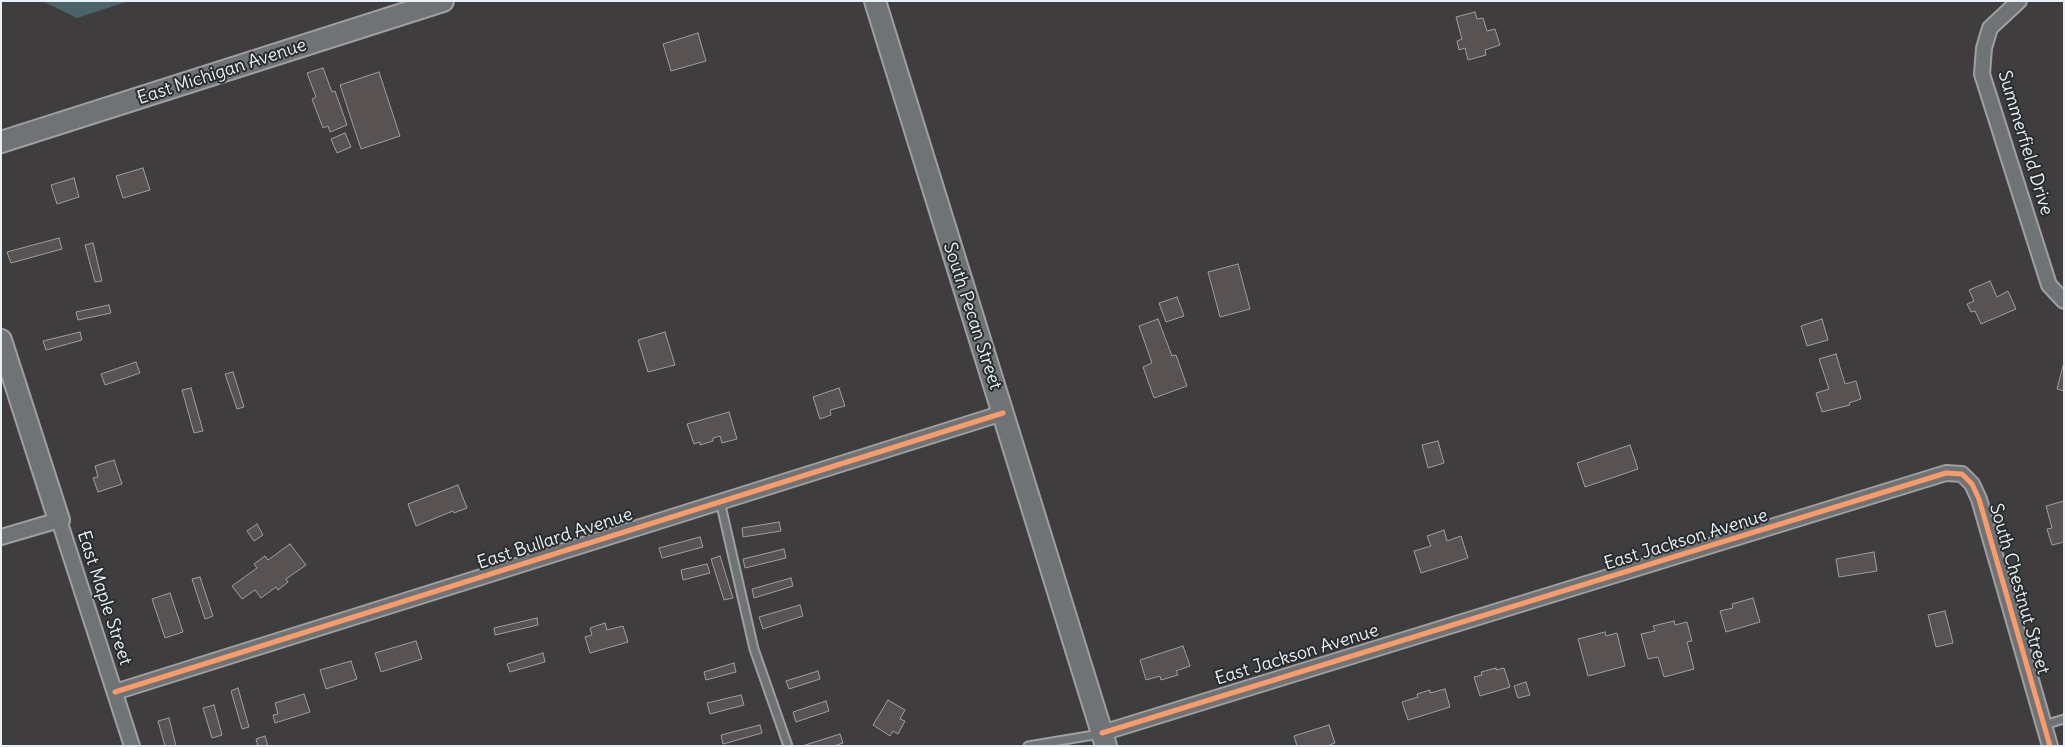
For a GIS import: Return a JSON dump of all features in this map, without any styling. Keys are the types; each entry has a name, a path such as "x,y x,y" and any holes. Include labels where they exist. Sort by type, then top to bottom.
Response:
{"street":[{"name":"East Michigan Avenue","path":"1,142 444,1"},
{"name":"South Pecan Street","path":"875,1 1104,740"},
{"name":"Summerfield Drive","path":"2019,1 1990,28 1984,48 1982,74 2049,285 2064,301"},
{"path":"1,340 59,520 1,537"},
{"name":"East Bullard Avenue","path":"116,692 1003,413"},
{"name":"East Jackson Avenue","path":"1104,740 1946,473 1962,474"},
{"name":"South Chestnut Street","path":"1962,474 1972,484 1979,499 2050,746"},
{"name":"East Maple Street","path":"59,520 132,746"}],"lane":[{"path":"720,501 754,649 788,746"},
{"path":"2044,725 2064,719"},
{"path":"1028,746 1104,740"}],"water":[{"path":"42,1 129,1 77,18"}],"building":[{"path":"1475,12 1477,19 1483,18 1487,31 1495,29 1500,45 1485,50 1486,55 1468,60 1465,48 1459,50 1457,41 1462,39 1456,17"},
{"path":"698,33 706,61 671,71 663,44"},
{"path":"323,68 332,92 335,91 347,125 330,132 328,126 323,128 312,99 316,97 307,73"},
{"path":"379,72 400,136 361,149 340,85"},
{"path":"345,133 351,147 337,153 331,139"},
{"path":"143,168 150,190 123,198 116,176"},
{"path":"74,178 79,197 57,204 51,185"},
{"path":"59,238 62,249 11,263 7,252"},
{"path":"93,243 102,281 95,282 85,245"},
{"path":"1238,264 1250,309 1220,317 1208,272"},
{"path":"1990,281 1997,297 2008,291 2016,309 1981,324 1975,311 1971,312 1967,304 1974,301 1969,290"},
{"path":"1177,297 1184,316 1166,322 1159,303"},
{"path":"109,305 111,313 78,320 76,312"},
{"path":"1158,319 1172,356 1176,355 1187,386 1154,398 1143,367 1152,363 1139,326"},
{"path":"1822,319 1828,340 1807,346 1801,326"},
{"path":"80,332 82,340 46,350 43,341"},
{"path":"665,332 675,365 648,372 638,340"},
{"path":"1836,354 1845,384 1856,381 1861,399 1849,403 1850,405 1822,412 1816,393 1829,389 1819,359"},
{"path":"136,362 140,373 105,385 101,374"},
{"path":"2064,366 2064,391 2057,389"},
{"path":"233,372 244,407 237,409 225,374"},
{"path":"191,388 203,431 194,433 182,390"},
{"path":"839,388 845,406 830,410 831,415 820,419 813,397"},
{"path":"729,412 737,439 722,443 720,436 713,438 713,441 700,445 700,442 694,444 687,424"},
{"path":"1438,441 1444,463 1428,468 1422,445"},
{"path":"1630,445 1638,469 1585,487 1577,463"},
{"path":"114,460 122,484 98,492 93,478 98,477 95,466"},
{"path":"458,485 467,508 454,513 453,511 416,526 408,504"},
{"path":"2064,501 2064,542 2052,545 2047,529 2052,528 2046,506"},
{"path":"779,522 781,531 743,537 742,528"},
{"path":"257,524 263,535 254,541 247,531"},
{"path":"1444,530 1447,541 1461,536 1468,558 1421,573 1414,551 1431,546 1427,536"},
{"path":"700,537 703,547 662,558 659,548"},
{"path":"290,544 306,565 286,579 288,582 278,590 276,587 261,598 255,590 242,599 232,586 257,568 254,564 265,556 268,560"},
{"path":"784,549 786,558 745,568 743,559"},
{"path":"1874,552 1877,571 1839,577 1836,559"},
{"path":"720,556 733,598 724,600 711,559"},
{"path":"707,564 710,573 683,580 681,570"},
{"path":"200,577 213,616 205,619 192,579"},
{"path":"791,578 793,586 754,598 752,589"},
{"path":"170,593 183,632 165,638 152,599"},
{"path":"1753,598 1760,622 1726,632 1720,611 1733,608 1732,604"},
{"path":"800,605 803,616 763,629 759,617"},
{"path":"1945,611 1953,643 1936,647 1928,615"},
{"path":"537,618 538,625 495,635 494,628"},
{"path":"1674,621 1675,625 1687,622 1692,641 1687,642 1694,669 1664,677 1658,657 1648,659 1641,634 1655,631 1653,626"},
{"path":"605,623 607,630 623,626 628,642 590,653 585,637 592,635 590,628"},
{"path":"1605,632 1606,636 1617,633 1625,666 1588,676 1578,639"},
{"path":"416,641 422,659 381,672 375,653"},
{"path":"1183,646 1190,666 1176,671 1178,675 1161,680 1160,676 1146,680 1140,660"},
{"path":"543,653 545,662 510,672 507,664"},
{"path":"351,661 357,679 326,689 320,670"},
{"path":"734,663 736,672 706,680 704,672"},
{"path":"1496,668 1496,670 1504,668 1510,687 1480,696 1474,677 1482,675 1481,672"},
{"path":"818,671 820,679 789,689 786,681"},
{"path":"1526,682 1530,695 1518,698 1514,686"},
{"path":"238,688 249,727 242,729 231,691"},
{"path":"1445,689 1450,707 1408,720 1402,702 1418,697 1417,694 1430,690 1430,693"},
{"path":"304,694 310,712 275,723 273,715 278,714 275,703"},
{"path":"741,695 744,705 710,714 707,703"},
{"path":"888,700 905,710 900,719 905,721 898,734 893,731 890,736 873,725"},
{"path":"826,701 829,711 796,722 793,712"},
{"path":"214,705 222,735 212,738 203,708"},
{"path":"169,718 176,746 165,746 158,721"},
{"path":"760,725 762,733 723,744 721,735"},
{"path":"1329,725 1335,743 1327,746 1297,746 1294,736"},
{"path":"840,734 843,743 834,746 802,746"},
{"path":"265,736 268,746 258,746 256,739"}],"cycle path":[{"path":"115,692 1003,413"},
{"path":"1102,733 1946,473 1962,474 1972,484 1979,499 2050,746"}]}
